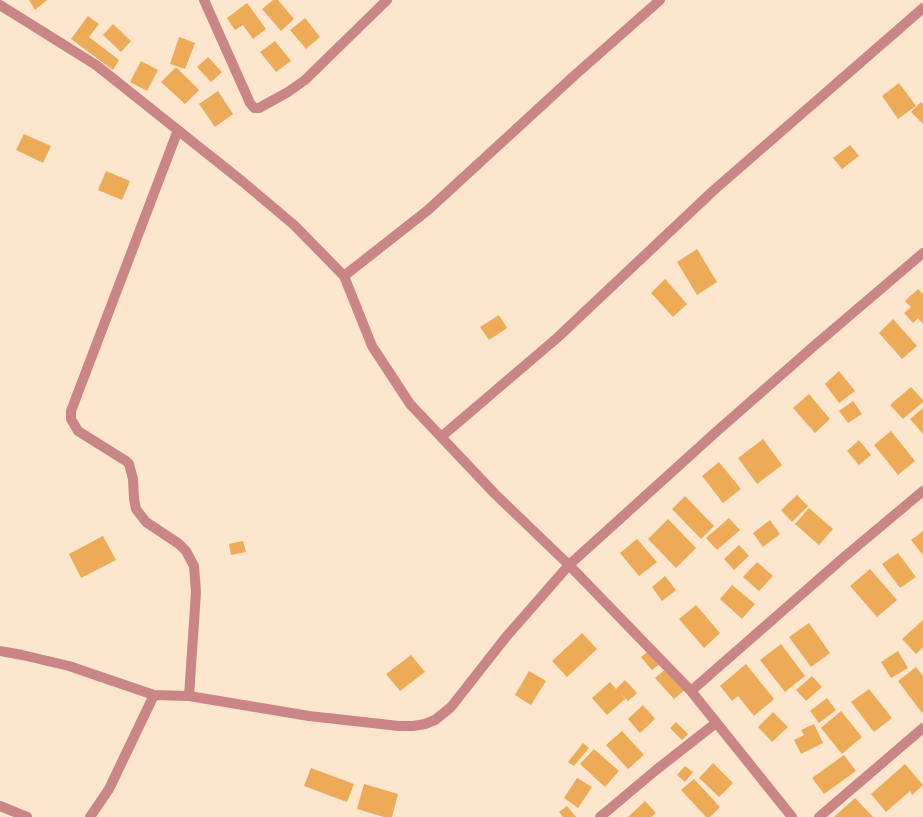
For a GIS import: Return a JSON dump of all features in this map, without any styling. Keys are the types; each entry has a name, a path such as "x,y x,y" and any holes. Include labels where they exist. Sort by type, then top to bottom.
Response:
{"street":[{"path":"204,0 250,103 254,108 259,108 288,92 305,80 387,0"},
{"path":"344,276 428,210 575,75 660,0"},
{"path":"0,5 96,65 294,225 344,276 372,346 410,404 495,494 644,640 691,691 792,817"},
{"path":"441,437 557,338 714,190 923,8"},
{"path":"178,130 70,411 70,419 78,431 126,460 129,464 133,479 136,509 146,522 183,548 190,557 194,566 196,592 189,696"},
{"path":"0,651 22,654 69,666 154,695 189,696 309,716 392,725 413,726 435,720 442,716 451,707 506,637 569,565 820,340 923,253"},
{"path":"691,691 843,558 923,491"},
{"path":"90,817 109,789 154,695"},
{"path":"600,817 656,770 716,723"},
{"path":"819,817 923,728"},
{"path":"0,806 27,817"}],"building":[{"path":"29,0 47,0 35,10"},
{"path":"273,0 278,0 294,19 281,31 262,9"},
{"path":"247,3 266,29 253,39 243,25 235,30 227,18"},
{"path":"88,16 99,24 89,37 119,60 113,70 71,39"},
{"path":"305,18 320,37 306,49 290,30"},
{"path":"113,24 131,41 121,52 103,35"},
{"path":"179,37 195,43 185,69 170,64"},
{"path":"275,41 291,61 276,72 260,52"},
{"path":"208,57 222,72 211,82 197,67"},
{"path":"141,61 158,70 147,91 130,82"},
{"path":"176,67 199,90 185,104 161,82"},
{"path":"899,83 916,106 898,119 882,96"},
{"path":"218,91 233,114 215,127 199,104"},
{"path":"921,102 923,104 923,124 911,112"},
{"path":"24,134 51,146 43,163 16,150"},
{"path":"850,145 859,156 842,169 833,158"},
{"path":"106,171 130,181 122,200 98,190"},
{"path":"697,249 717,282 697,295 677,262"},
{"path":"665,279 687,304 673,317 651,293"},
{"path":"918,289 923,294 923,324 918,318 913,323 904,313 911,307 905,301"},
{"path":"499,315 507,328 489,340 480,327"},
{"path":"893,319 917,346 902,359 879,333"},
{"path":"839,371 855,391 839,403 825,384"},
{"path":"911,387 923,400 923,402 903,419 890,405"},
{"path":"809,394 830,419 815,433 793,408"},
{"path":"853,401 862,414 848,423 839,411"},
{"path":"923,408 923,434 910,419"},
{"path":"891,431 915,461 898,475 874,445"},
{"path":"763,439 782,465 757,484 738,458"},
{"path":"859,440 871,455 859,465 847,451"},
{"path":"719,462 741,489 723,503 702,476"},
{"path":"797,495 808,506 792,522 781,510"},
{"path":"685,496 714,526 701,539 672,509"},
{"path":"809,508 833,529 819,545 795,524"},
{"path":"729,518 740,530 717,550 706,538"},
{"path":"668,519 696,548 676,568 648,539"},
{"path":"770,520 780,534 763,547 753,533"},
{"path":"923,531 923,555 911,540"},
{"path":"103,536 116,560 81,578 69,554"},
{"path":"637,539 657,562 639,576 620,553"},
{"path":"243,541 246,552 231,555 229,544"},
{"path":"739,545 749,556 734,570 724,559"},
{"path":"898,553 916,577 900,588 882,564"},
{"path":"757,562 773,576 759,591 743,577"},
{"path":"870,569 897,600 877,617 850,586"},
{"path":"665,576 676,590 662,601 652,587"},
{"path":"732,585 755,604 742,619 720,599"},
{"path":"696,605 720,633 704,648 679,619"},
{"path":"923,620 923,647 916,654 902,639"},
{"path":"809,623 830,653 811,667 789,637"},
{"path":"582,633 597,649 567,677 552,661"},
{"path":"781,644 805,676 785,692 760,660"},
{"path":"650,650 661,663 652,670 641,657"},
{"path":"898,651 908,668 891,678 881,662"},
{"path":"411,655 425,672 400,691 386,674"},
{"path":"746,664 774,699 754,716 738,696 732,701 720,686"},
{"path":"916,667 923,676 922,713 898,681"},
{"path":"667,668 686,689 674,699 655,678"},
{"path":"529,671 546,681 531,705 515,695"},
{"path":"812,676 822,687 806,701 796,690"},
{"path":"625,680 637,693 628,701 621,694 625,699 607,715 592,698 610,682 616,689"},
{"path":"869,689 892,718 874,732 851,702"},
{"path":"827,698 836,710 819,723 810,711"},
{"path":"643,705 655,719 640,733 628,719"},
{"path":"841,711 862,737 842,754 821,728"},
{"path":"773,712 788,727 772,742 758,727"},
{"path":"676,722 688,734 682,740 670,728"},
{"path":"814,724 823,743 801,754 794,740 804,735 801,730"},
{"path":"622,731 644,755 628,769 606,745"},
{"path":"583,743 589,748 574,766 568,762"},
{"path":"594,749 619,771 605,787 580,764"},
{"path":"844,755 856,771 824,794 812,778"},
{"path":"713,763 733,783 719,797 699,778"},
{"path":"905,764 923,785 912,795 910,791 886,812 871,794"},
{"path":"685,766 693,772 685,782 677,775"},
{"path":"311,768 354,784 347,802 304,786"},
{"path":"577,778 592,787 578,808 564,798"},
{"path":"694,779 720,807 710,817 706,817 681,790"},
{"path":"364,784 398,794 392,817 384,817 357,809"},
{"path":"855,798 873,817 834,817"},
{"path":"645,801 656,813 651,817 628,817"},
{"path":"567,806 576,817 563,817 559,812"}]}
